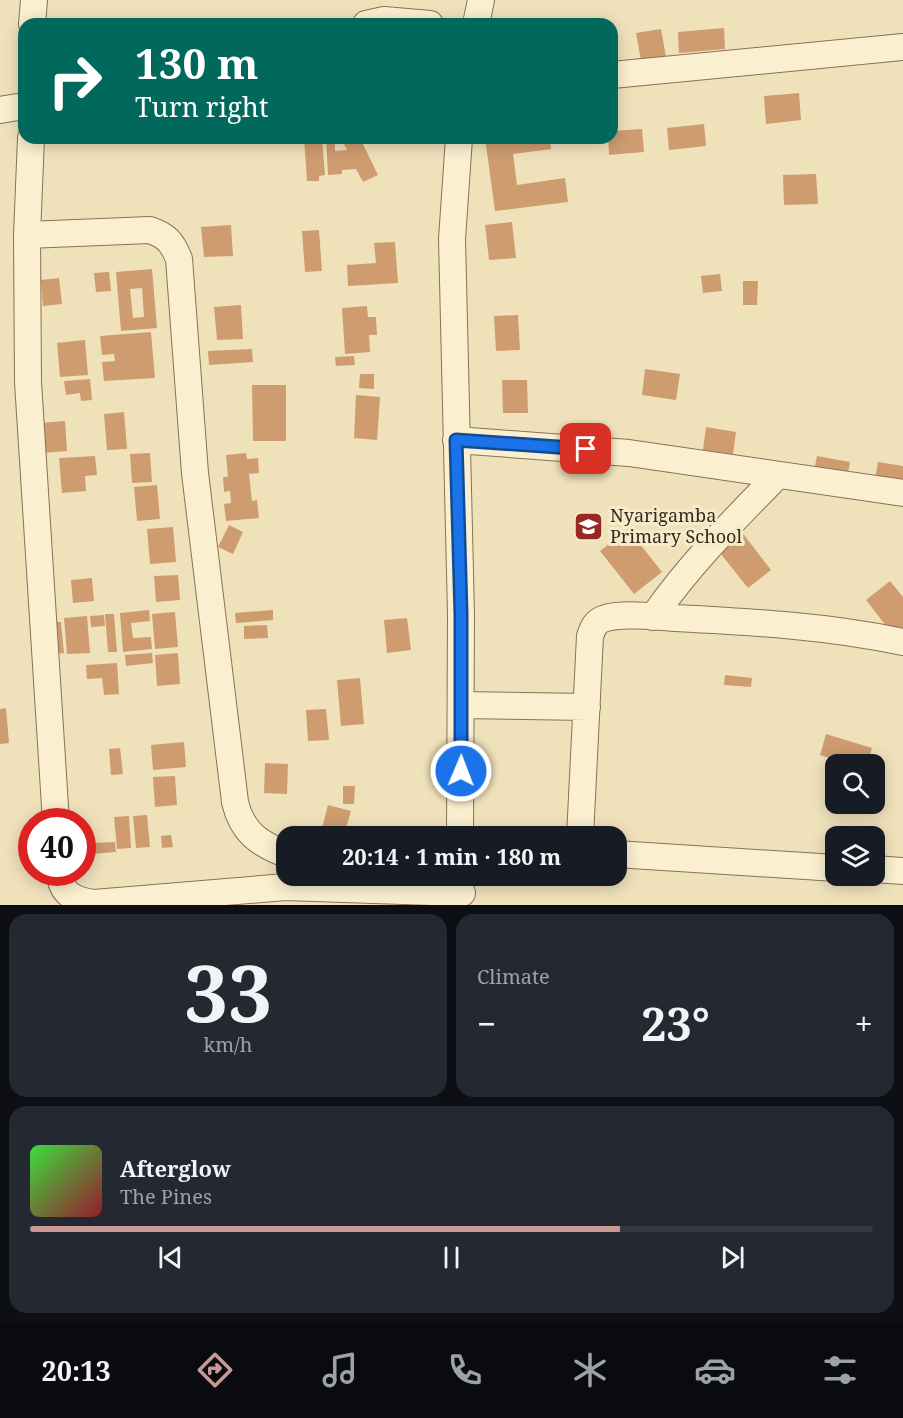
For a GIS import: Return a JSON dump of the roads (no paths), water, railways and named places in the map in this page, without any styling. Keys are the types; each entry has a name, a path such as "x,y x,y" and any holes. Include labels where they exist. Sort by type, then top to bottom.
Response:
{"street":[{"path":"477,18 481,0"},
{"path":"618,74 903,47"},
{"path":"0,110 18,107"},
{"path":"31,144 27,235 28,382 55,808"},
{"path":"459,144 452,239 462,705 460,826"},
{"path":"27,235 150,230 164,235 172,242 179,259 195,473 234,802 239,819 250,835 266,847 276,850"},
{"path":"456,440 629,453 903,493"},
{"path":"653,617 684,575 777,476"},
{"path":"581,826 590,636 594,625 602,619 653,617 778,623 864,634 903,642"},
{"path":"462,705 587,707"},
{"path":"627,855 825,867"},
{"path":"885,870 903,871"},
{"path":"62,886 67,894 78,903 285,886 461,891"}],"place":[{"name":"Nyarigamba Primary School","path":"589,526"}]}
